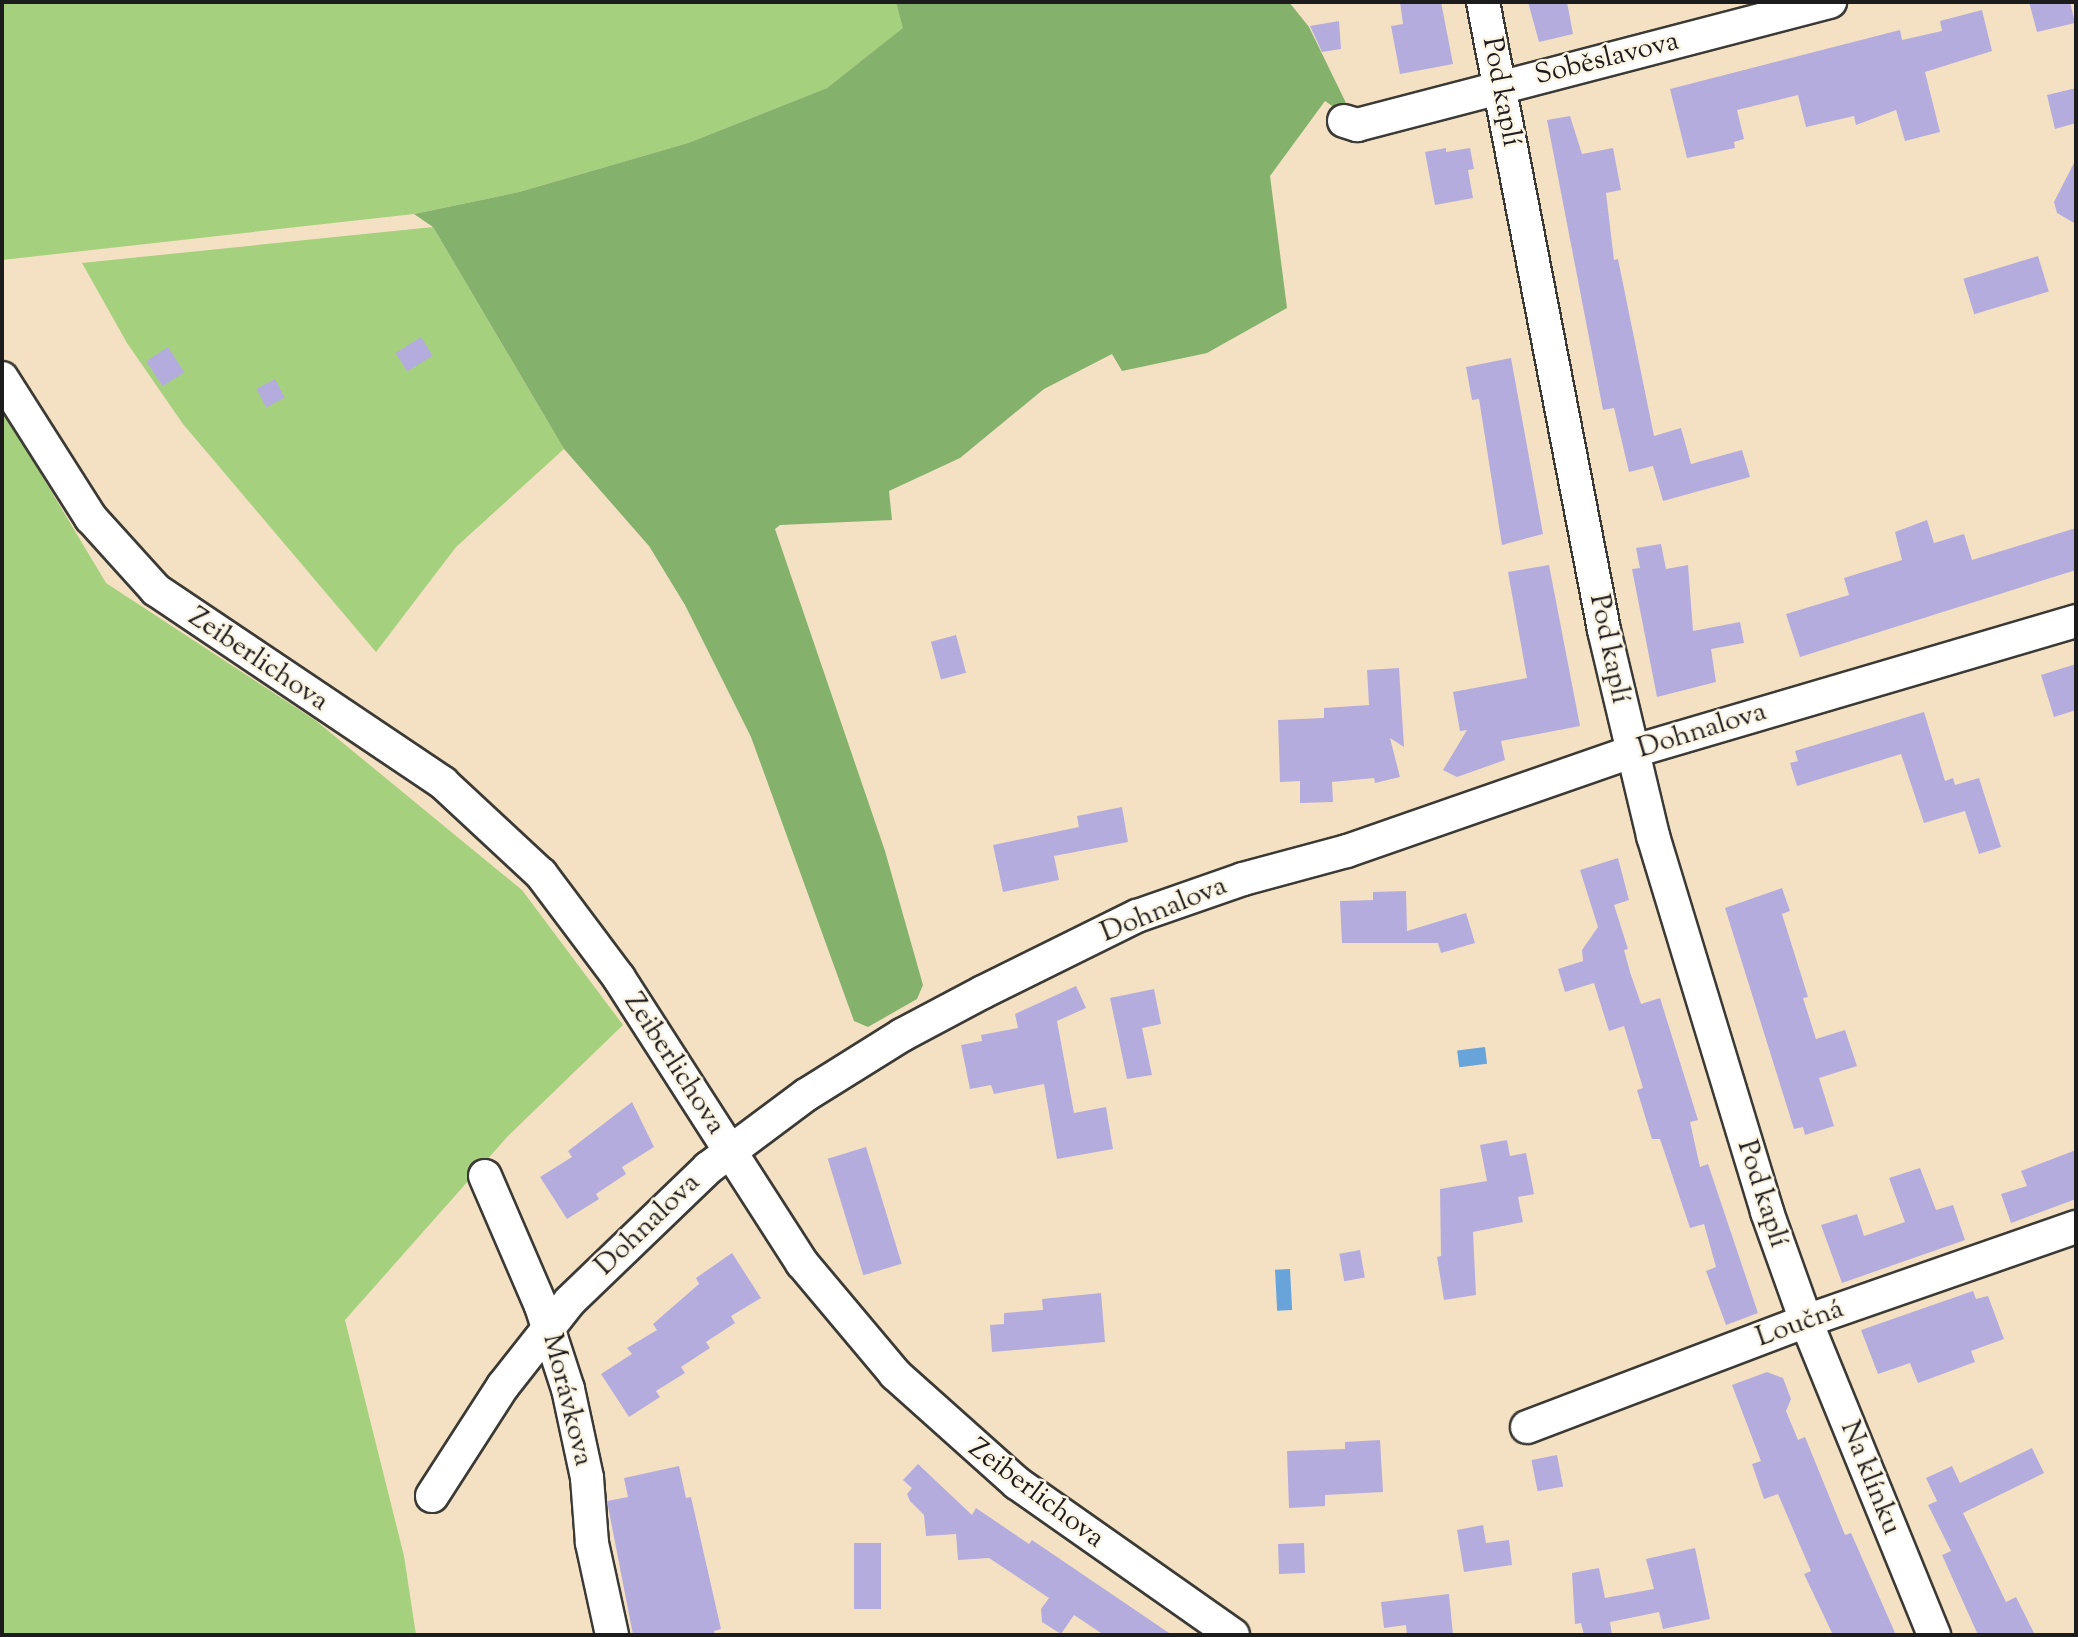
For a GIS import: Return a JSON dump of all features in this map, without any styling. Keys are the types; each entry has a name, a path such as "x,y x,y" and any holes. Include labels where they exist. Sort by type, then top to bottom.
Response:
{"street":[{"name":"Pod kaplí","path":"1483,2 1631,752 1724,1077 1806,1321"},
{"name":"Soběslavova","path":"1343,121 1357,125 1830,2"},
{"name":"Zeiberlichova","path":"2,378 91,517 156,590 443,783 506,837 568,907 836,1308 924,1402 1063,1518 1233,1635"},
{"name":"Dohnalova","path":"432,1496 503,1386 594,1276 729,1149 902,1035 1137,916 1243,879 1347,851 1631,752 2076,621"},
{"name":"Morávkova","path":"485,1176 549,1328 568,1389 584,1465 592,1543 612,1635"},
{"name":"Loučná","path":"1527,1427 1806,1321 2076,1227"},
{"name":"Na klínku","path":"1806,1321 1934,1635"}],"green space":[{"path":"2,2 896,2 904,28 827,88 688,143 519,192 414,214 2,260"},
{"path":"896,2 1289,2 1309,27 1346,103 1335,108 1325,101 1270,176 1287,308 1207,353 1122,371 1112,354 1044,389 960,458 889,491 892,520 780,525 775,529 885,851 923,985 917,999 868,1027 854,1021 751,737 685,605 649,546 564,449 433,227 414,214 519,192 688,143 827,88 903,28"},
{"path":"433,227 564,449 456,547 376,652 183,424 127,343 82,263"},
{"path":"2,409 106,583 315,720 522,890 623,1025 508,1136 345,1320 404,1556 416,1635 2,1635"}],"water":[{"path":"1485,1047 1487,1064 1459,1067 1457,1050"},
{"path":"1290,1269 1292,1310 1277,1311 1275,1270"}],"building":[{"path":"1400,2 1441,2 1453,64 1400,74 1391,26 1403,24"},
{"path":"1528,2 1567,2 1573,34 1539,42"},
{"path":"2029,2 2070,2 2075,23 2037,32"},
{"path":"1982,10 1992,51 1925,72 1940,132 1905,141 1896,110 1856,125 1854,116 1806,127 1798,95 1737,110 1744,139 1734,142 1735,148 1687,158 1670,89 1900,30 1902,40 1942,31 1940,21"},
{"path":"1339,21 1341,49 1322,52 1310,26"},
{"path":"2076,88 2076,123 2055,129 2047,95"},
{"path":"1570,116 1582,154 1613,148 1621,190 1606,193 1614,260 1618,259 1654,436 1681,428 1691,464 1742,450 1750,477 1663,501 1653,466 1629,472 1614,408 1603,410 1547,120"},
{"path":"1446,148 1446,152 1470,148 1474,169 1468,170 1473,198 1435,205 1425,152"},
{"path":"2076,159 2076,224 2057,213 2054,202"},
{"path":"2038,256 2049,291 1974,314 1963,279"},
{"path":"421,337 433,356 407,372 396,353"},
{"path":"168,347 184,372 163,386 146,361"},
{"path":"1511,358 1543,534 1502,545 1479,399 1472,400 1466,367"},
{"path":"275,379 285,398 266,407 256,389"},
{"path":"1927,520 1934,543 1964,534 1972,560 2076,528 2076,570 1800,657 1786,614 1849,595 1844,578 1902,560 1895,532"},
{"path":"1661,544 1666,569 1688,565 1693,631 1740,622 1744,643 1711,649 1716,682 1657,697 1632,569 1640,568 1636,548"},
{"path":"1549,565 1580,726 1501,741 1505,760 1457,777 1443,770 1467,730 1460,731 1453,692 1527,678 1508,572"},
{"path":"956,635 966,673 941,679 931,642"},
{"path":"2076,664 2076,710 2054,717 2041,675"},
{"path":"1399,668 1404,747 1390,738 1400,777 1375,783 1374,778 1332,782 1333,802 1300,803 1300,781 1280,782 1278,720 1324,718 1324,708 1369,705 1367,670"},
{"path":"1924,712 1945,781 1953,778 1955,785 1979,778 2001,847 1979,854 1965,811 1924,823 1901,754 1797,786 1790,763 1798,761 1795,751"},
{"path":"1122,807 1128,842 1054,856 1059,880 1003,892 993,845 1079,827 1077,816"},
{"path":"1618,858 1629,900 1614,905 1628,949 1624,950 1630,972 1641,1004 1660,998 1698,1120 1690,1122 1700,1167 1708,1164 1758,1313 1726,1325 1706,1271 1716,1267 1704,1224 1690,1228 1660,1139 1652,1139 1637,1090 1643,1088 1624,1026 1609,1031 1594,983 1565,992 1558,969 1583,961 1582,950 1598,927 1580,870"},
{"path":"1782,888 1790,911 1782,914 1808,997 1803,998 1816,1039 1845,1030 1857,1066 1819,1078 1834,1126 1805,1135 1803,1127 1794,1129 1725,908"},
{"path":"1406,891 1407,931 1466,913 1475,943 1441,953 1438,943 1342,943 1340,901 1373,900 1373,892"},
{"path":"1076,986 1086,1008 1057,1021 1074,1113 1106,1107 1113,1149 1057,1159 1044,1084 994,1094 991,1085 970,1089 961,1045 982,1041 981,1035 1018,1028 1015,1014"},
{"path":"1154,989 1161,1024 1142,1028 1152,1075 1127,1079 1110,998"},
{"path":"632,1102 654,1147 622,1167 626,1174 596,1194 599,1199 567,1219 540,1177 572,1157 568,1151"},
{"path":"1507,1140 1510,1156 1526,1153 1534,1194 1518,1197 1523,1222 1473,1232 1476,1295 1444,1300 1437,1257 1441,1256 1440,1189 1487,1181 1480,1145"},
{"path":"866,1147 902,1264 863,1275 828,1159"},
{"path":"2076,1150 2076,1199 2011,1223 2001,1194 2027,1186 2021,1171"},
{"path":"1920,1168 1936,1210 1953,1205 1965,1240 1842,1283 1821,1225 1857,1214 1864,1236 1905,1222 1889,1178"},
{"path":"1360,1250 1365,1278 1344,1281 1339,1254"},
{"path":"732,1253 761,1298 731,1316 735,1323 706,1342 710,1348 681,1367 685,1373 656,1391 660,1397 629,1417 601,1374 632,1354 627,1348 657,1330 653,1324 699,1284 696,1278"},
{"path":"1973,1291 1976,1299 1988,1296 2004,1339 1971,1351 1975,1362 1918,1383 1910,1363 1878,1374 1861,1330"},
{"path":"1101,1293 1105,1342 992,1352 990,1325 1004,1324 1004,1313 1043,1310 1042,1299"},
{"path":"1767,1372 1783,1378 1791,1399 1786,1411 1798,1440 1805,1437 1845,1535 1851,1533 1896,1635 1833,1635 1804,1574 1811,1571 1778,1494 1764,1499 1752,1464 1761,1461 1732,1385"},
{"path":"1380,1440 1383,1492 1325,1495 1325,1506 1289,1508 1287,1451 1345,1449 1345,1442"},
{"path":"2032,1448 2044,1473 1963,1513 2006,1602 2016,1597 2035,1635 1978,1635 1942,1555 1951,1551 1928,1505 1937,1501 1926,1478 1952,1466 1960,1483"},
{"path":"1557,1455 1563,1486 1538,1491 1531,1460"},
{"path":"918,1464 972,1515 976,1508 1029,1544 1032,1540 1172,1635 1104,1635 1074,1615 1061,1634 1042,1622 1041,1609 1049,1598 989,1558 958,1560 956,1534 926,1536 924,1515 910,1501 907,1494 912,1488 903,1480"},
{"path":"679,1466 686,1498 691,1497 721,1629 714,1631 715,1635 633,1635 607,1501 628,1497 624,1478"},
{"path":"1483,1525 1486,1543 1509,1540 1512,1565 1464,1572 1457,1530"},
{"path":"854,1543 881,1543 881,1609 854,1609"},
{"path":"1304,1543 1305,1573 1279,1574 1278,1544"},
{"path":"1695,1548 1710,1619 1663,1629 1659,1612 1610,1622 1612,1635 1584,1635 1581,1623 1575,1624 1572,1573 1599,1568 1605,1598 1654,1589 1646,1559"},
{"path":"1449,1594 1453,1635 1407,1635 1406,1625 1384,1628 1381,1602"}]}
